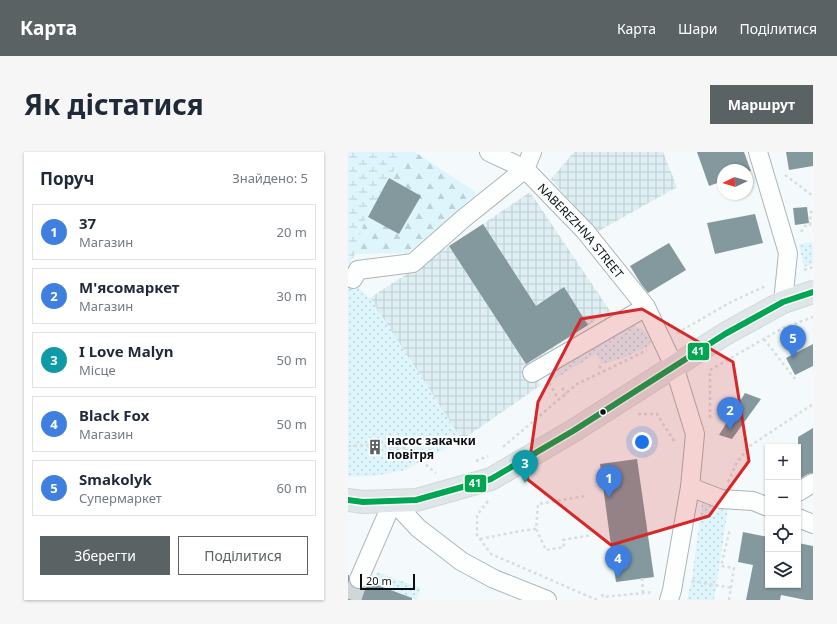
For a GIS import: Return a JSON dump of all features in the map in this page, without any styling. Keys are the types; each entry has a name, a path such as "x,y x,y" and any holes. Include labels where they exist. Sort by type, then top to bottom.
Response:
{"main road":[{"path":"348,500 363,502 416,500 491,479 573,431 725,334 783,302 813,292"}],"street":[{"name":"NABEREZHNA STREET","path":"490,152 525,169 545,200 585,231 646,307 674,366 695,434 690,487 672,590 662,596"},
{"path":"353,279 358,270 413,263 464,218 525,169 532,152"},
{"path":"758,152 788,253 783,302"},
{"path":"532,373 646,307"},
{"path":"801,490 813,483"},
{"path":"690,487 721,499 763,504"},
{"path":"359,579 393,501 418,528 461,561 494,579 547,600"},
{"path":"801,519 813,524"}],"path":[{"path":"785,175 813,196"},
{"path":"498,451 577,384 662,342 731,302 785,277 813,267"},
{"path":"781,329 813,317"},
{"path":"764,339 795,378"},
{"path":"599,366 604,371"},
{"path":"562,388 566,394"},
{"path":"552,390 559,400"},
{"path":"721,499 737,462 750,446 813,404"},
{"path":"632,414 658,414 674,441 674,449"},
{"path":"348,446 374,445 406,448 440,476"},
{"path":"471,463 491,454"},
{"path":"584,496 538,504 536,530 546,550 564,547 563,540 592,535"},
{"path":"488,500 477,515 477,535 491,554 596,600"},
{"path":"729,600 734,568 722,566 730,529"},
{"path":"480,539 520,531 536,530"},
{"path":"642,578 642,593"},
{"path":"690,580 731,588"},
{"path":"602,594 603,597 642,593 662,596"},
{"path":"623,595 624,600"}],"highlighted area":[{"path":"642,309 733,362 749,461 709,516 611,545 527,479 538,402 581,319"}],"shaded area":[{"path":"574,152 663,152 677,187 597,232 551,179"},
{"path":"530,192 610,311 527,365 541,385 462,440 370,298"}],"green space":[{"path":"348,152 415,152 477,193 442,225 407,253 355,254 348,266"},
{"path":"348,152 405,152 366,217 354,254 348,266"},
{"path":"813,242 813,264 804,267 799,244"},
{"path":"348,278 370,298 462,440 405,470 375,476 348,477"},
{"path":"630,325 643,329 652,339 649,346 626,357 602,364 596,354 551,381 548,375"},
{"path":"703,496 728,509 714,600 687,600 692,577"},
{"path":"377,572 421,588 416,600 373,584"}],"building":[{"path":"697,152 744,152 748,164 717,164 717,183 709,186"},
{"path":"786,152 813,152 813,166 789,170"},
{"path":"389,178 421,196 399,234 368,217"},
{"path":"807,207 809,223 795,225 793,208"},
{"path":"755,214 763,243 715,254 707,223"},
{"path":"483,224 536,306 564,287 588,325 526,364 449,246"},
{"path":"669,243 686,270 648,293 630,266"},
{"path":"813,344 813,366 795,375 786,358"},
{"path":"745,393 761,399 732,439 719,435"},
{"path":"813,428 813,473 801,478 801,444 798,444 798,437"},
{"path":"637,459 654,577 616,582 600,464"},
{"path":"743,532 765,536 765,588 801,588 801,544 813,546 813,600 781,595 780,600 746,600 753,565 738,562"},
{"path":"348,575 350,585 355,589 365,588 369,582 412,598 412,600 348,600"}],"tunnel":[{"path":"352,600 359,579"}],"transit line":[{"name":"41","path":"348,500 363,502 416,500 491,479 573,431 725,334 783,302 813,292"}],"place":[{"name":"Smakolyk","path":"793,358"},
{"name":"М'ясомаркет","path":"730,430"},
{"name":"насос закачки повітря","path":"375,447"},
{"name":"I Love Malyn","path":"525,483"},
{"name":"37","path":"609,498"},
{"name":"Black Fox","path":"618,578"}]}
